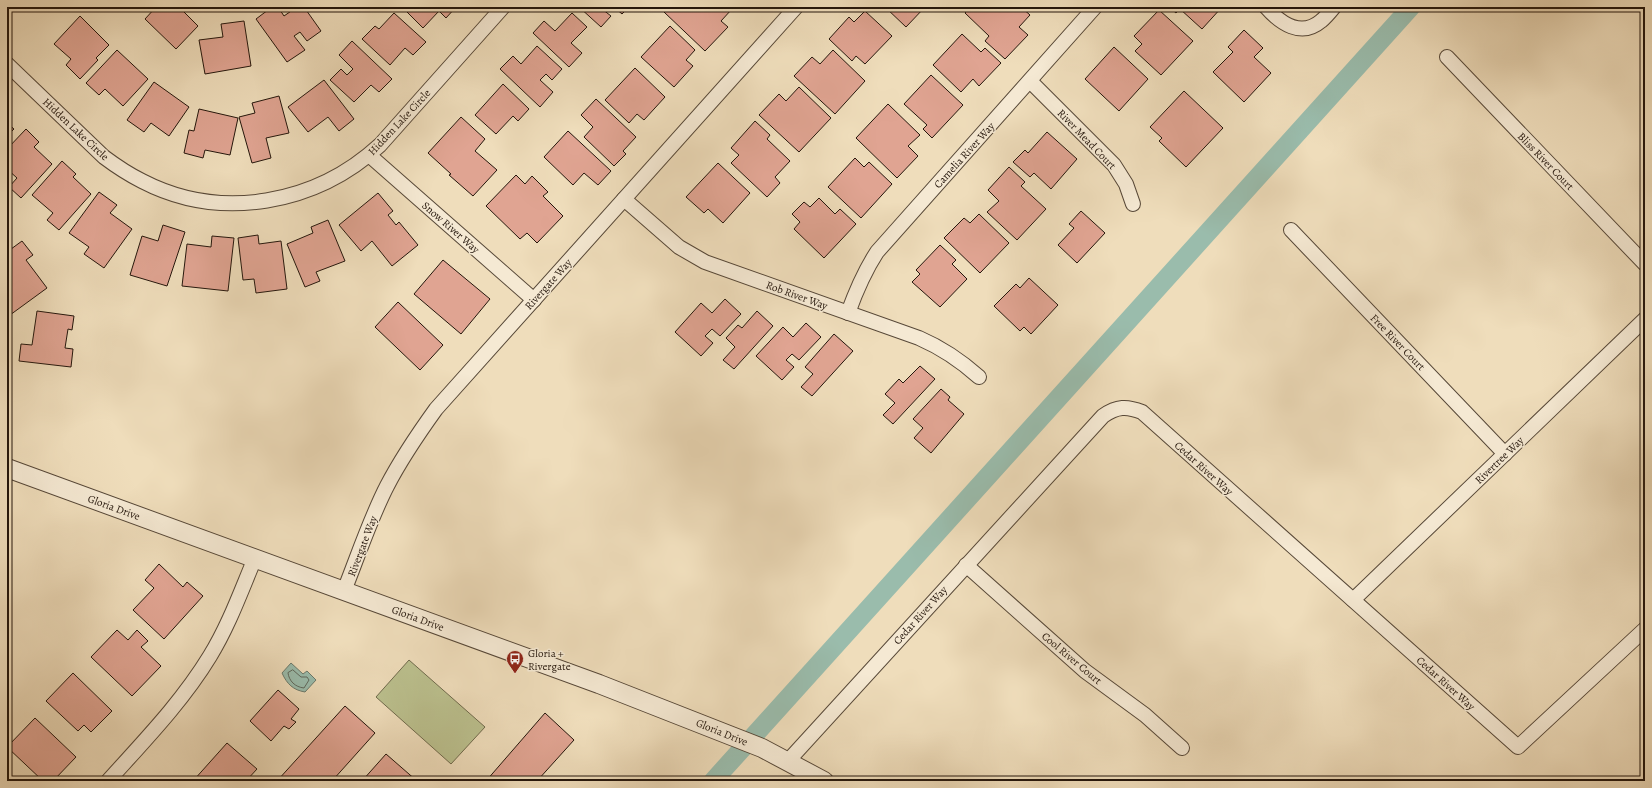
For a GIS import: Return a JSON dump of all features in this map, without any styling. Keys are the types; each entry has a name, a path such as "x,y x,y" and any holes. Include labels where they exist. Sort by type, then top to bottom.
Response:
{"street":[{"name":"Hidden Lake Circle","path":"7,64 104,156 121,169 143,182 176,195 205,201 237,204 266,202 294,195 318,186 343,173 368,155 385,139 503,7"},
{"name":"Rivergate Way","path":"344,591 374,514 387,487 405,453 436,409 796,7"},
{"name":"Camelia River Way","path":"848,313 858,284 877,252 1095,7"},
{"path":"1266,7 1276,19 1285,25 1297,28 1309,28 1321,22 1334,7"},
{"name":"Bliss River Court","path":"1447,57 1645,264"},
{"name":"River Mead Court","path":"1030,81 1114,165 1126,184 1133,204"},
{"name":"Snow River Way","path":"368,155 534,300"},
{"name":"Rob River Way","path":"624,199 679,247 705,262 919,338 937,346 959,360 978,377"},
{"name":"Free River Court","path":"1291,230 1505,454"},
{"name":"Rivertree Way","path":"1354,600 1645,319"},
{"name":"Cedar River Way","path":"788,761 1103,416 1119,408 1130,408 1142,412 1518,747 1645,629"},
{"name":"Gloria Drive","path":"7,468 599,684 762,748 824,781"},
{"path":"108,781 187,690 210,655 228,623 255,558"},
{"name":"Cool River Court","path":"966,566 1085,670 1144,715 1182,748"}],"green space":[{"path":"409,660 485,727 451,764 376,697"}],"water":[{"path":"291,663 303,674 307,671 316,680 305,692 297,690 291,686 282,673"}],"building":[{"path":"135,7 145,7 140,12"},
{"path":"156,7 183,7 181,9 198,26 176,49 145,19"},
{"path":"272,7 278,7 284,16 297,7 304,7 321,31 307,41 300,32 294,36 305,50 287,62 256,19"},
{"path":"410,7 456,7 446,18 439,11 423,28 406,11"},
{"path":"579,7 604,7 602,9 611,16 601,27"},
{"path":"614,7 629,7 622,14"},
{"path":"669,7 729,7 732,9 721,21 728,27 705,51 664,12"},
{"path":"885,7 925,7 906,27"},
{"path":"970,7 1021,7 1030,15 1019,27 1028,35 1005,59 985,41 989,36 965,13"},
{"path":"1169,7 1222,7 1202,29 1180,9 1176,13"},
{"path":"1159,10 1193,41 1161,75 1135,51 1142,44 1134,36"},
{"path":"865,11 892,36 865,64 856,56 852,61 829,39 849,17 854,22"},
{"path":"394,13 426,42 413,55 405,48 390,65 362,39 375,26 379,29"},
{"path":"572,13 587,27 571,43 582,53 569,67 533,33 544,21 555,31"},
{"path":"80,16 109,45 96,58 98,60 80,79 66,65 71,59 54,44"},
{"path":"244,21 251,66 205,74 199,40 223,37 221,24"},
{"path":"670,26 695,50 686,60 693,66 674,87 641,57"},
{"path":"1244,30 1263,48 1254,57 1271,73 1244,102 1213,72 1233,52 1228,47"},
{"path":"962,34 981,52 985,48 1001,63 979,86 973,79 961,92 933,65"},
{"path":"352,41 392,79 379,92 371,85 354,102 330,80 341,69 347,75 353,69 339,55"},
{"path":"537,46 562,69 552,80 546,74 540,80 553,92 540,107 500,69 513,56 521,64"},
{"path":"1114,47 1148,79 1119,111 1085,79"},
{"path":"117,50 148,79 123,106 105,89 99,95 86,83"},
{"path":"833,50 865,81 835,114 794,76 812,57 820,64"},
{"path":"635,68 665,97 644,120 637,114 629,123 605,100"},
{"path":"931,75 963,105 932,138 923,129 927,125 904,104"},
{"path":"324,80 354,119 339,131 328,117 308,132 288,107"},
{"path":"154,82 189,107 169,136 151,123 144,132 127,120"},
{"path":"503,84 529,109 518,121 513,116 496,134 475,115"},
{"path":"799,87 831,118 799,152 759,115 779,94 786,101"},
{"path":"1184,91 1223,128 1186,167 1159,141 1162,138 1150,127"},
{"path":"279,96 289,133 266,138 271,158 252,163 239,117 255,113 252,103"},
{"path":"596,99 636,137 623,151 626,154 614,166 584,137 593,127 581,115"},
{"path":"888,104 920,135 908,146 918,156 897,178 856,138"},
{"path":"199,109 238,118 230,155 205,150 203,158 184,153 189,130 194,131"},
{"path":"461,117 485,139 475,151 497,170 473,196 449,175 451,174 428,153"},
{"path":"755,121 770,135 767,139 790,161 775,177 780,183 767,197 731,163 739,155 731,148"},
{"path":"7,123 14,129 7,136"},
{"path":"26,129 39,142 34,147 52,164 21,198 9,187 17,178 7,169 7,149"},
{"path":"568,131 611,171 598,185 584,173 573,185 544,157"},
{"path":"1047,132 1077,159 1051,189 1034,173 1030,177 1013,162 1025,150 1028,153"},
{"path":"855,158 864,167 869,162 892,184 861,218 828,187"},
{"path":"62,161 76,174 73,177 91,194 59,230 47,220 53,213 32,195"},
{"path":"718,163 750,193 723,223 708,209 704,213 686,197"},
{"path":"1009,167 1025,182 1021,186 1046,209 1017,240 987,212 999,201 988,190"},
{"path":"516,175 525,184 532,176 548,192 543,196 563,216 537,243 527,233 520,239 486,206"},
{"path":"99,192 117,205 110,213 132,229 104,268 84,254 89,247 69,233"},
{"path":"378,193 393,211 388,215 396,225 399,222 418,245 392,266 372,241 361,251 339,225"},
{"path":"819,198 835,214 840,209 856,224 824,258 794,229 800,222 792,214 804,202 810,207"},
{"path":"1081,211 1105,233 1077,263 1058,245 1074,228 1069,224"},
{"path":"979,214 1009,243 980,273 944,238 964,218 970,223"},
{"path":"328,220 345,261 316,272 320,281 305,287 287,244 313,233 311,227"},
{"path":"163,225 185,232 167,286 130,275 142,236 158,241"},
{"path":"258,235 259,244 281,241 287,289 256,293 254,279 243,280 238,238"},
{"path":"212,236 234,238 228,291 182,286 187,244 211,247"},
{"path":"22,241 33,255 26,260 47,288 10,315 7,311 7,293 9,291 7,288 7,252"},
{"path":"940,245 956,260 952,264 967,279 940,307 912,282 920,274 916,270"},
{"path":"443,260 490,299 461,334 414,294"},
{"path":"1029,278 1058,305 1031,334 1024,327 1020,331 994,306 1016,284 1020,288"},
{"path":"725,299 741,314 720,336 712,329 705,336 713,343 701,356 675,332 701,303 712,313"},
{"path":"398,302 443,345 420,370 375,327"},
{"path":"37,311 74,316 72,330 68,329 65,348 73,349 71,367 19,361 21,344 32,345"},
{"path":"757,311 773,326 734,369 723,360 735,347 726,338 738,325 742,328"},
{"path":"806,323 821,337 799,360 792,354 786,360 794,367 782,380 756,356 783,327 793,337"},
{"path":"834,334 853,351 812,396 801,387 813,374 805,367"},
{"path":"920,366 935,379 893,424 883,415 895,403 885,394 899,379 903,383"},
{"path":"941,389 950,397 948,400 964,414 931,453 914,438 923,428 913,419"},
{"path":"159,564 183,587 187,582 203,596 164,639 133,610 154,588 145,580"},
{"path":"117,630 128,640 137,630 148,641 141,647 161,666 132,696 91,657"},
{"path":"73,673 112,711 91,732 84,725 78,731 46,701"},
{"path":"278,690 299,709 291,719 296,722 289,729 284,726 271,741 250,721"},
{"path":"345,706 375,733 332,781 277,781"},
{"path":"545,713 574,740 537,781 486,781"},
{"path":"35,718 76,757 53,781 43,781 7,747"},
{"path":"227,743 257,769 246,781 193,781"},
{"path":"386,754 417,781 362,781"}],"waterway":[{"path":"713,781 1411,7"}],"place":[{"name":"Gloria + Rivergate","path":"515,674"}]}
